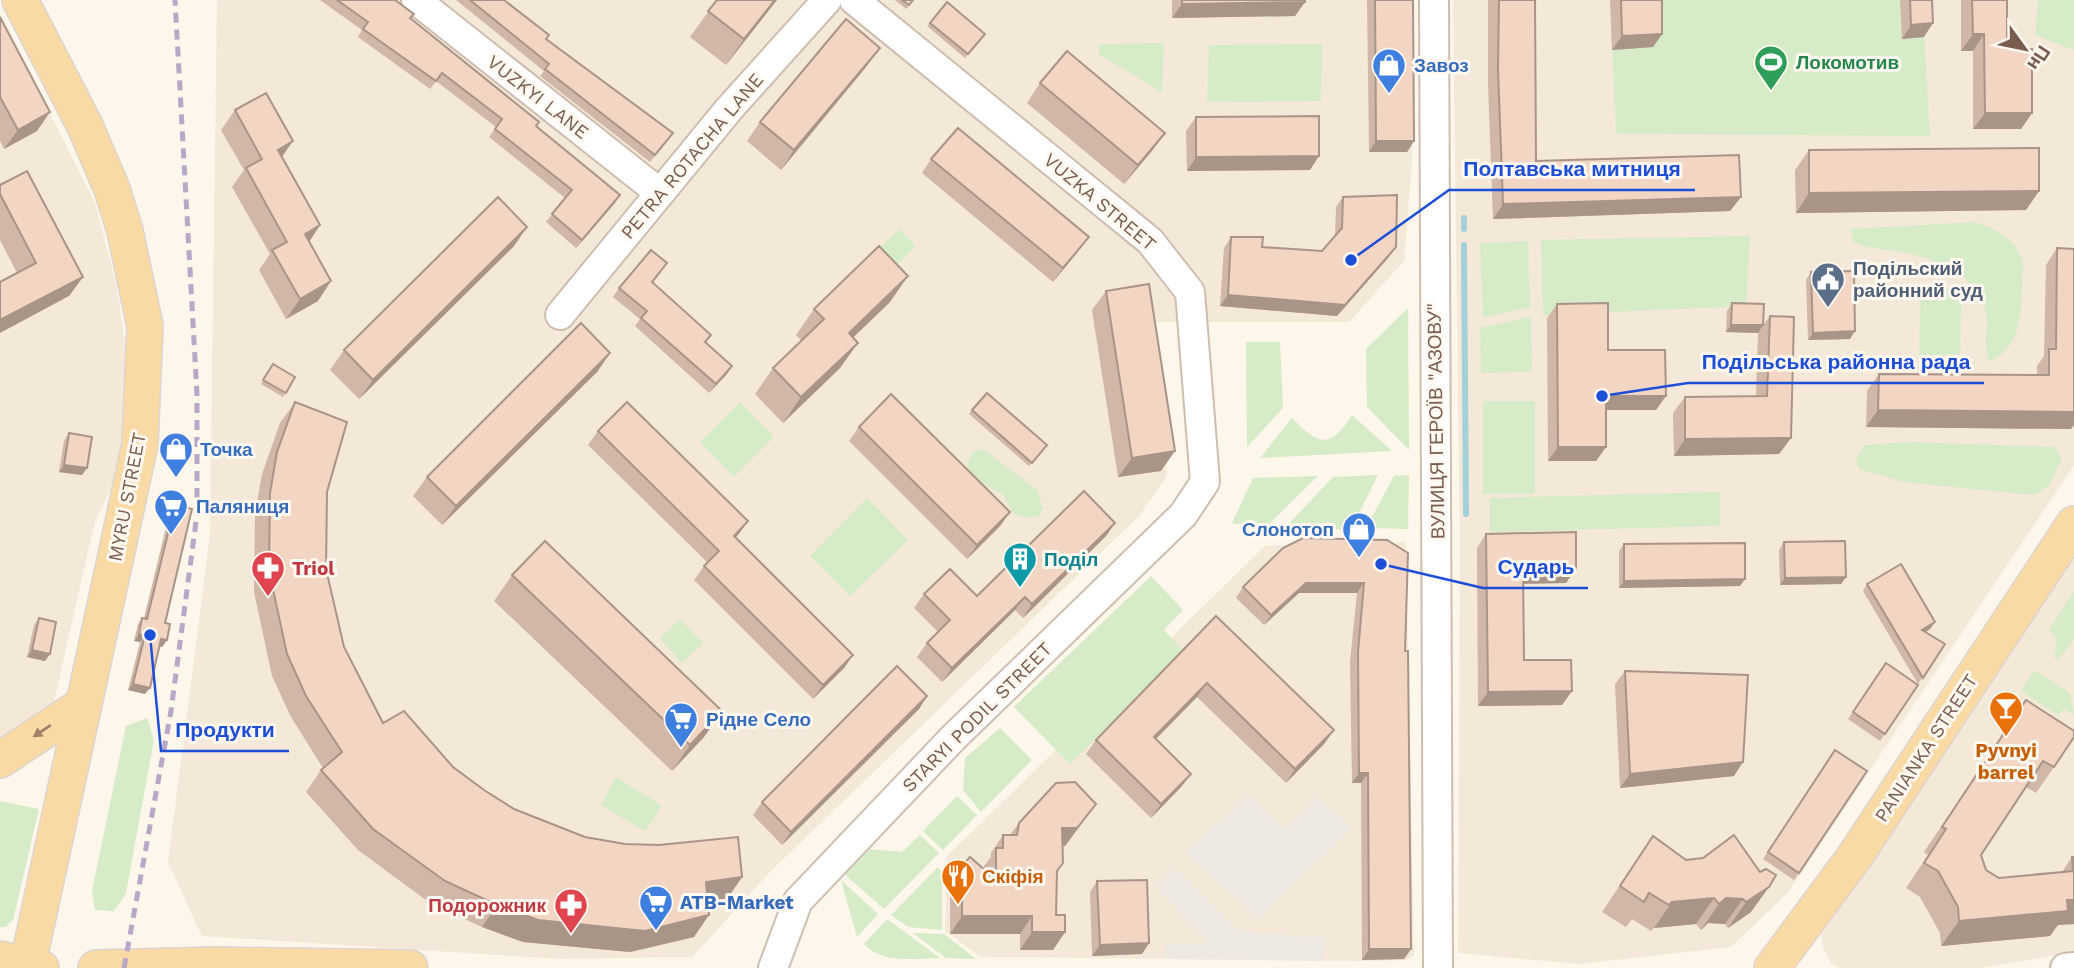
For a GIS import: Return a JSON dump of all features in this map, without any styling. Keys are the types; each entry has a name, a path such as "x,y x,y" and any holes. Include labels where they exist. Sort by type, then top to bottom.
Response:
{"main road":[{"name":"MYRU STREET","path":"20,0 85,126 112,189 125,231 145,326 140,444 24,965"},
{"name":"PANIANKA STREET","path":"1772,968 1866,839 2074,524"},
{"path":"0,760 84,704"},
{"path":"96,968 215,965 410,968"}],"street":[{"name":"VUZKYI LANE","path":"415,0 660,193"},
{"name":"PETRA ROTACHA LANE","path":"560,315 729,109 827,0"},
{"name":"VUZKA STREET","path":"854,0 1150,241 1190,292 1205,482"},
{"name":"ВУЛИЦЯ ГЕРОЇВ \"АЗОВУ\"","path":"1434,0 1438,968"},
{"name":"STARYI PODIL STREET","path":"773,968 798,901 953,738 1182,515 1205,482"},
{"path":"2065,968 2074,967"}],"shaded area":[{"path":"217,0 1409,0 1412,162 1404,261 1349,322 1146,322 1167,476 1139,516 771,871 692,957 559,959 202,936 168,862 210,535"},
{"path":"1453,0 2074,0 2074,465 1789,891 1731,947 1579,964 1458,953 1460,546"},
{"path":"0,15 95,203 116,283 126,349 126,407 118,475 95,521 51,714 0,750"},
{"path":"1406,542 1414,956 1405,960 1362,961 981,957 945,931 947,856 1265,546"},
{"path":"2074,545 2074,952 1982,968 1839,968 1831,963 1823,948 1821,933 1833,911"},
{"path":"1249,795 1284,829 1318,797 1351,828 1258,918 1185,852"},
{"path":"1175,868 1238,931 1325,938 1324,961 1167,959 1165,943 1209,944 1156,886"}],"green space":[{"name":"Локомотив","path":"1610,0 1922,0 1930,136 1616,134"},
{"path":"2038,0 2074,0 2074,50 2035,35"},
{"path":"1164,43 1162,92 1099,54 1099,44"},
{"path":"1322,44 1321,101 1207,102 1209,45"},
{"path":"1975,222 2008,238 2023,262 2018,328 2008,348 1989,361 1985,307 1973,286 1954,271 1930,260 1854,242 1850,229"},
{"path":"899,229 916,246 897,265 881,247"},
{"path":"1750,236 1746,306 1543,315 1541,240"},
{"path":"1528,241 1530,307 1483,318 1480,243"},
{"path":"1921,288 1962,289 1960,356 1919,355"},
{"path":"1408,308 1409,450 1367,407 1366,349"},
{"path":"1531,317 1532,372 1481,373 1480,328"},
{"path":"1246,342 1280,342 1283,408 1247,447"},
{"path":"1483,401 1535,401 1535,494 1483,494"},
{"path":"740,402 774,437 734,477 700,442"},
{"path":"1352,415 1392,451 1260,458 1292,418 1309,434 1324,440 1337,434"},
{"path":"1907,442 2054,447 2062,458 2049,486 2034,495 1904,482 1859,469 1856,459 1865,445"},
{"path":"983,449 1037,490 1043,508 1039,516 1030,518 1014,514 1003,495 971,475 967,464 973,452"},
{"path":"1378,475 1351,529 1283,530 1333,477"},
{"path":"1409,475 1408,529 1366,528 1394,476"},
{"path":"1318,476 1265,528 1232,523 1253,478"},
{"path":"1720,492 1720,526 1490,532 1490,498"},
{"path":"867,498 908,540 850,596 810,556"},
{"path":"1151,576 1183,610 1164,630 1184,651 1070,764 1014,707"},
{"path":"2074,591 2074,639 2058,660 2054,658 2057,639 2049,630"},
{"path":"680,619 703,643 682,663 660,638"},
{"path":"2034,670 2070,693 2074,715 2064,709 2058,715 2021,691"},
{"path":"147,718 154,740 126,893 114,911 95,910 92,891 126,726"},
{"path":"1000,728 1032,760 981,812 963,790 965,758"},
{"path":"616,777 662,806 645,831 601,805"},
{"path":"957,796 977,815 943,850 923,831"},
{"path":"0,801 39,809 13,920 5,927 0,927"},
{"path":"920,835 939,853 884,909 843,873 867,849 902,852"},
{"path":"938,867 942,873 942,930 908,927 891,915"},
{"path":"841,880 878,914 857,937"},
{"path":"887,919 940,958 890,958 872,951 864,944"},
{"path":"913,933 944,934 976,959 946,958"}],"building":[{"path":"337,0 395,0 414,14 410,18 539,122 536,126 620,195 582,240 552,214 572,190 495,129 502,119 442,73 436,81 363,29 368,22"},
{"path":"470,0 504,0 549,35 546,39 673,133 655,155 545,69 549,64"},
{"path":"717,0 775,0 744,39 708,11"},
{"path":"1182,0 1305,0 1305,2 1182,4"},
{"path":"1375,0 1413,0 1414,141 1376,141"},
{"path":"1499,0 1535,0 1536,161 1739,155 1741,197 1503,204 1498,69"},
{"path":"1621,0 1662,0 1662,34 1622,36"},
{"path":"1910,0 1932,0 1933,23 1911,25"},
{"path":"1972,0 2007,0 2007,49 2032,49 2032,113 1985,113 1984,34 1973,34"},
{"path":"947,2 985,34 968,54 930,23"},
{"path":"0,17 50,112 18,130 0,97"},
{"path":"846,19 880,48 794,150 760,122"},
{"path":"1067,51 1165,133 1138,165 1040,83"},
{"path":"266,93 293,141 278,150 320,225 305,234 331,281 300,299 272,250 287,242 246,168 262,159 235,110"},
{"path":"1319,116 1319,156 1196,157 1196,117"},
{"path":"958,128 1089,237 1063,268 931,159"},
{"path":"2039,148 2039,191 1809,193 1809,150"},
{"path":"27,171 83,277 0,320 0,282 36,263 0,194 0,185"},
{"path":"1397,195 1396,247 1345,305 1228,295 1231,237 1263,237 1262,247 1322,251 1342,228 1343,197"},
{"path":"498,197 527,227 373,380 344,350"},
{"path":"879,246 908,276 849,333 858,343 801,397 773,368 824,319 814,309"},
{"path":"2057,248 2074,249 2074,412 1878,410 1879,374 2049,375 2049,349 2056,349"},
{"path":"651,250 667,263 652,282 711,335 705,342 732,366 716,384 641,318 647,311 619,288"},
{"name":"Подільский районний суд","path":"1854,271 1855,331 1813,333 1811,272"},
{"path":"1149,284 1175,451 1132,458 1106,291"},
{"path":"1608,303 1608,350 1665,350 1666,396 1606,396 1606,447 1558,447 1557,304"},
{"path":"1732,303 1764,304 1763,325 1731,325"},
{"path":"1770,316 1794,317 1791,438 1685,439 1685,397 1767,396"},
{"path":"581,323 610,353 456,506 427,477"},
{"path":"273,364 295,377 286,393 263,380"},
{"path":"987,393 1047,445 1032,463 972,410"},
{"path":"891,394 1010,512 977,545 859,427"},
{"path":"295,402 347,422 327,492 326,569 344,647 383,723 404,711 453,767 484,790 514,809 585,837 625,844 659,845 738,837 742,877 706,882 709,915 645,931 538,920 497,905 445,881 373,829 321,770 342,752 306,696 287,654 269,571 270,493 277,452"},
{"path":"627,402 748,521 734,536 853,655 823,685 704,566 719,551 598,431"},
{"path":"69,433 92,437 87,468 64,465"},
{"name":"Поділ","path":"1084,491 1115,523 1032,604 1025,597 952,668 927,643 950,620 924,594 950,569 977,596"},
{"path":"175,505 192,509 165,623 170,624 167,640 161,639 150,688 133,684 145,635 139,634 142,618 147,619"},
{"path":"1576,532 1576,569 1523,570 1524,660 1571,660 1572,691 1488,692 1486,534"},
{"path":"1303,538 1387,540 1408,553 1405,651 1408,651 1411,949 1369,949 1368,773 1359,773 1358,652 1364,583 1306,583 1271,615 1243,587 1283,548"},
{"path":"545,541 722,711 690,745 512,575"},
{"path":"1845,541 1846,577 1785,578 1784,542"},
{"path":"1745,543 1745,579 1624,581 1624,544"},
{"path":"1901,564 1935,622 1922,630 1945,644 1923,678 1867,584"},
{"path":"1216,616 1334,730 1295,769 1207,683 1154,737 1191,774 1161,804 1096,740"},
{"path":"39,618 56,622 50,654 32,650"},
{"path":"1886,663 1918,685 1885,734 1853,712"},
{"path":"897,666 927,696 791,832 762,802"},
{"path":"1625,671 1748,675 1743,762 1630,774"},
{"path":"2026,700 2074,731 2074,737 2054,767 2043,761 1981,855 1986,870 1999,878 2073,871 2074,857 2074,900 2067,900 2068,911 1959,921 1958,907 1938,871 1924,863 1946,829 1942,827"},
{"path":"1835,750 1867,771 1799,873 1768,852"},
{"path":"1075,782 1096,804 1077,828 1062,828 1063,863 1057,871 1056,915 1065,915 1065,932 1032,932 1032,916 962,916 962,866 970,857 996,880 996,848 1003,848 1003,835 1017,835 1019,823 1056,783"},
{"path":"1734,835 1760,872 1766,869 1776,875 1769,887 1746,902 1743,899 1726,898 1719,904 1714,898 1672,902 1669,905 1649,893 1644,902 1620,886 1653,836 1686,860 1703,858"},
{"path":"1147,880 1149,943 1100,945 1097,881"}],"waterway":[{"path":"1464,218 1464,229"},
{"path":"1464,245 1466,514"}],"railway":[{"path":"124,968 171,711 197,514 197,395 175,0"}],"place":[{"name":"Локомотив","path":"1771,92"},
{"name":"Завоз","path":"1389,95"},
{"name":"Полтавська митниця","path":"1351,260"},
{"name":"Подільский районний суд","path":"1828,309"},
{"name":"Подільська районна рада","path":"1602,396"},
{"name":"Точка","path":"176,479"},
{"name":"Паляниця","path":"171,536"},
{"name":"Слонотоп","path":"1359,559"},
{"name":"Сударь","path":"1381,564"},
{"name":"Поділ","path":"1020,589"},
{"name":"Triol","path":"268,598"},
{"name":"Продукти","path":"150,635"},
{"name":"Pyvnyi barrel","path":"2006,738"},
{"name":"Рідне Село","path":"681,749"},
{"name":"Скіфія","path":"958,906"},
{"name":"ATB-Market","path":"656,932"},
{"name":"Подорожник","path":"571,935"}]}
